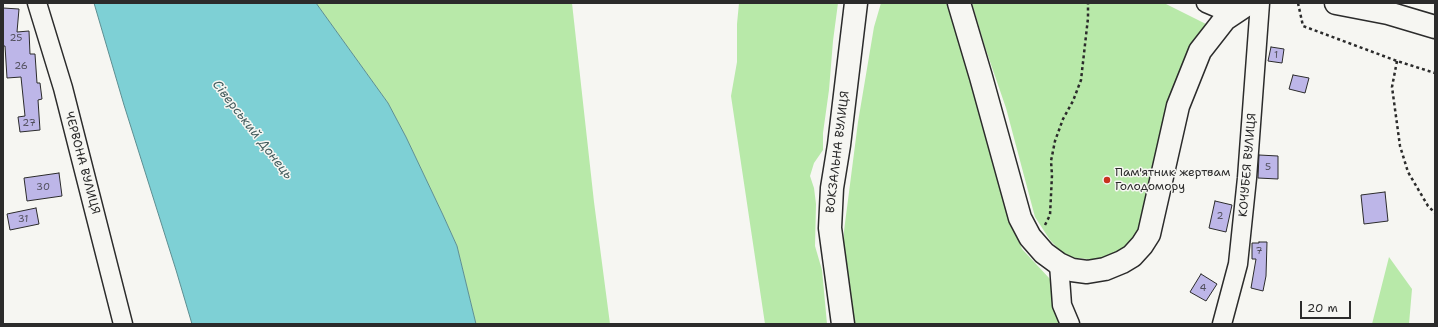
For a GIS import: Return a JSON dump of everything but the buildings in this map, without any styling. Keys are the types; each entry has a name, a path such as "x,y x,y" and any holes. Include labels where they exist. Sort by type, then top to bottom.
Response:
{"main road":[{"name":"ВОКЗАЛЬНА ВУЛИЦЯ","path":"843,324 830,228 832,188 839,145 856,3"},
{"path":"958,3 981,77 1020,218 1034,241 1044,253 1059,264 1072,270 1087,272 1105,269 1132,256 1149,234 1178,106 1200,51 1225,19 1240,9"},
{"path":"1336,3 1388,13 1435,27"}],"street":[{"name":"ЧЕРВОНА ВУЛИЦЯ","path":"37,3 62,88 124,324"},
{"path":"1206,3 1240,9"},
{"name":"КОЧУБЕЯ ВУЛИЦЯ","path":"1222,324 1238,264 1247,178 1260,3"},
{"path":"1059,264 1062,305 1070,324"}],"path":[{"path":"1034,241 1050,215 1052,175 1051,161 1055,141 1081,80 1088,18 1088,3"},
{"path":"1298,3 1303,26 1397,61 1435,73"},
{"path":"1397,61 1392,87 1400,146 1408,172 1428,206 1435,213"}],"green space":[{"path":"316,3 572,3 594,202 610,324 476,324 457,246 406,137 388,103"},
{"path":"739,3 838,3 823,133 823,150 814,163 810,176 814,188 816,204 815,246 822,270 827,324 765,324 731,96 737,62 737,24"},
{"path":"881,3 949,3 1013,228 1022,249 1050,279 1065,324 850,324 844,278 844,231 858,122 874,27"},
{"path":"972,3 1164,3 1210,26 1140,231 1125,251 1099,260 1066,257 1050,240 1035,217 1006,108"},
{"path":"1389,257 1412,289 1409,324 1372,324"}],"water":[{"name":"Сіверський Донець","path":"94,3 316,3 388,103 406,137 457,246 476,324 192,324"}],"place":[{"name":"Пам'ятник жертвам Голодомору","path":"1107,180"}]}
